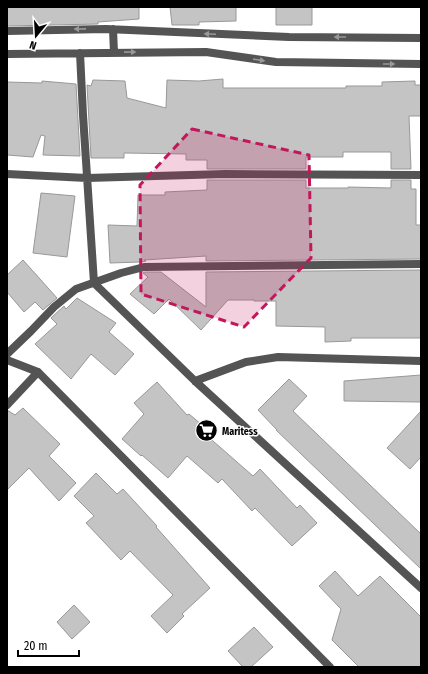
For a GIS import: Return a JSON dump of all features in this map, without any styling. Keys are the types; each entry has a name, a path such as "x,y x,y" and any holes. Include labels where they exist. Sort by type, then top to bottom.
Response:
{"street":[{"path":"113,29 114,53"},
{"path":"7,31 113,29 289,37 421,38"},
{"path":"7,54 206,52 276,62 421,64"},
{"path":"80,53 86,178 94,283 195,381 421,588"},
{"path":"7,174 86,178 225,174 421,175"},
{"path":"7,354 32,331 54,307 76,289 121,273 144,267 421,264"},
{"path":"195,381 246,362 278,357 421,361"},
{"path":"7,360 38,372 330,667"},
{"path":"7,405 38,372"}],"highlighted area":[{"path":"192,129 309,155 311,258 244,327 141,294 140,185"}],"building":[{"path":"7,7 139,7 139,19 98,22 98,24 7,26"},
{"path":"170,7 236,7 236,21 199,22 199,25 172,25"},
{"path":"276,7 312,7 312,25 276,25"},
{"path":"223,79 223,88 346,88 346,86 382,86 382,82 415,81 415,85 421,85 421,116 409,116 411,169 391,169 391,152 343,152 343,157 306,157 306,169 207,169 207,160 186,160 186,154 124,153 124,158 91,158 87,85 91,86 93,80 125,81 127,98 166,108 167,80 199,81"},
{"path":"42,81 76,84 80,156 43,155 45,136 41,135 33,157 7,155 7,82 42,83"},
{"path":"207,180 306,180 306,188 391,188 391,180 411,180 411,189 416,189 416,225 421,225 421,259 206,261 206,256 110,263 108,225 137,226 138,195 165,195 165,192 207,190"},
{"path":"41,193 75,196 67,257 33,253"},
{"path":"23,260 57,298 43,310 35,302 24,312 7,292 7,275"},
{"path":"421,270 421,338 351,338 351,341 325,342 325,327 276,326 276,301 254,300 228,300 201,330 169,299 154,314 130,294 148,277 143,273 145,272 161,272 206,307 206,272"},
{"path":"77,298 116,323 109,332 134,354 115,375 91,354 71,379 35,344 57,324 51,318 64,306 66,309"},
{"path":"421,375 421,402 344,401 344,381"},
{"path":"289,379 307,396 293,411 421,534 421,569 276,430 258,410"},
{"path":"157,382 187,415 189,414 208,430 205,434 253,476 260,469 297,508 300,505 317,523 292,546 255,508 252,511 222,479 218,483 187,456 168,478 142,455 141,456 122,439 144,414 134,403"},
{"path":"23,408 60,444 49,456 76,483 59,501 29,468 7,490 7,410 15,415"},
{"path":"421,411 421,457 410,469 387,448"},
{"path":"96,473 117,494 123,489 210,588 182,614 184,616 167,633 151,616 173,595 130,551 121,560 86,523 94,516 74,496"},
{"path":"335,571 358,596 380,576 421,617 421,667 359,667 332,640 341,609 319,586"},
{"path":"74,605 90,622 72,639 57,622"},
{"path":"254,627 273,647 251,667 243,667 228,651"}],"place":[{"name":"Maritess","path":"206,431"}]}
